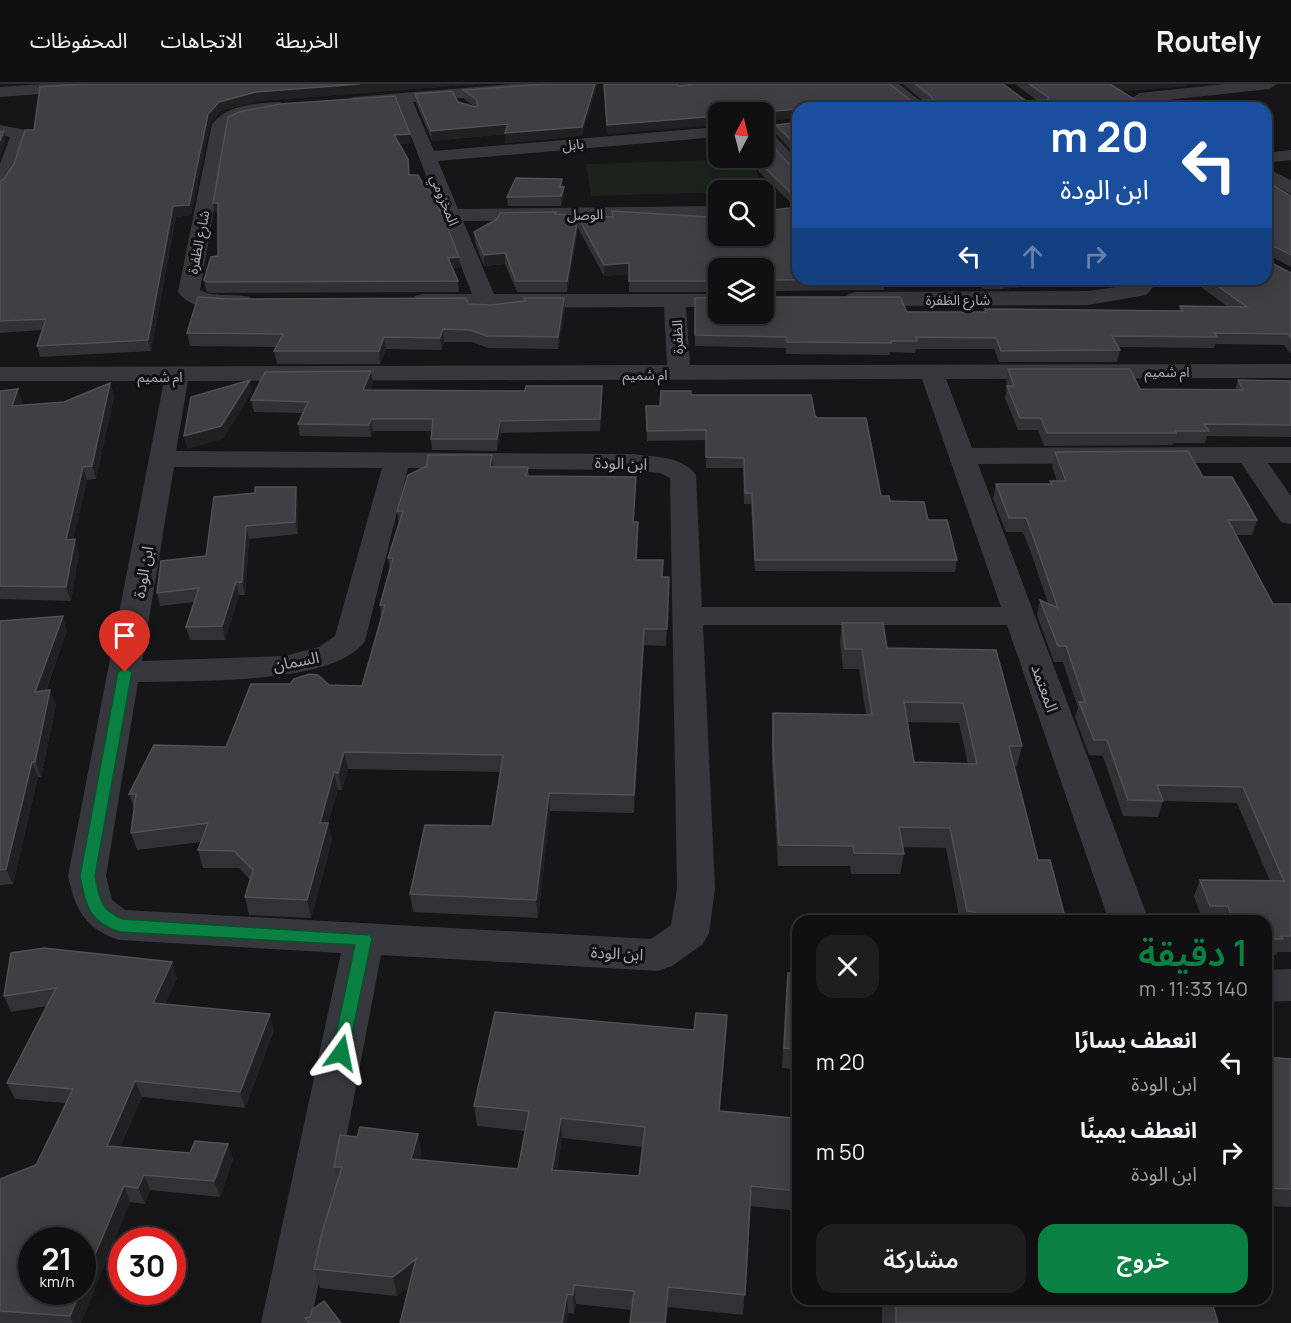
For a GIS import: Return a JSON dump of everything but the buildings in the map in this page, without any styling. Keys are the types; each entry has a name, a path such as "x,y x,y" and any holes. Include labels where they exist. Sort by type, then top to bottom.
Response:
{"street":[{"path":"0,87 36,84"},
{"path":"0,92 54,86 107,84"},
{"path":"336,103 569,84"},
{"path":"890,84 913,102"},
{"path":"1140,98 1269,84"},
{"path":"1124,88 1147,102"},
{"name":"المخزومي","path":"404,99 486,301"},
{"name":"شارع الظفرة","path":"266,302 204,301 189,291 220,124 227,117 238,112 291,106"},
{"path":"0,130 19,134 19,140 0,185"},
{"name":"بابل","path":"428,157 708,133"},
{"path":"774,139 792,162"},
{"path":"1272,157 1291,155"},
{"path":"1272,177 1291,188"},
{"name":"الوصل","path":"451,216 708,212"},
{"path":"912,285 926,299"},
{"name":"شارع الظفرة","path":"833,299 1088,298 1138,290 1143,285"},
{"name":"الظفرة","path":"675,300 679,374"},
{"path":"405,301 708,300"},
{"name":"المعتمد","path":"931,371 1127,915"},
{"name":"ام شميم","path":"0,374 177,376 1291,371"},
{"name":"ابن الودة","path":"164,459 633,462 668,466 683,475 696,889 689,933 658,955 120,926 101,916 93,901 87,876 164,459 177,376"},
{"path":"1249,455 1291,516"},
{"path":"961,456 1291,455"},
{"name":"السمان","path":"125,672 284,666 330,654 349,642 397,461"},
{"path":"688,616 1019,616"},
{"path":"286,1323 364,939"},
{"path":"1272,986 1291,986"}],"shaded area":[{"path":"708,160 708,168 755,168 760,180 708,180 708,193 591,196 586,164"}],"route":[{"path":"125,672 87,876 93,901 101,916 120,926 364,939 341,1053"}]}
